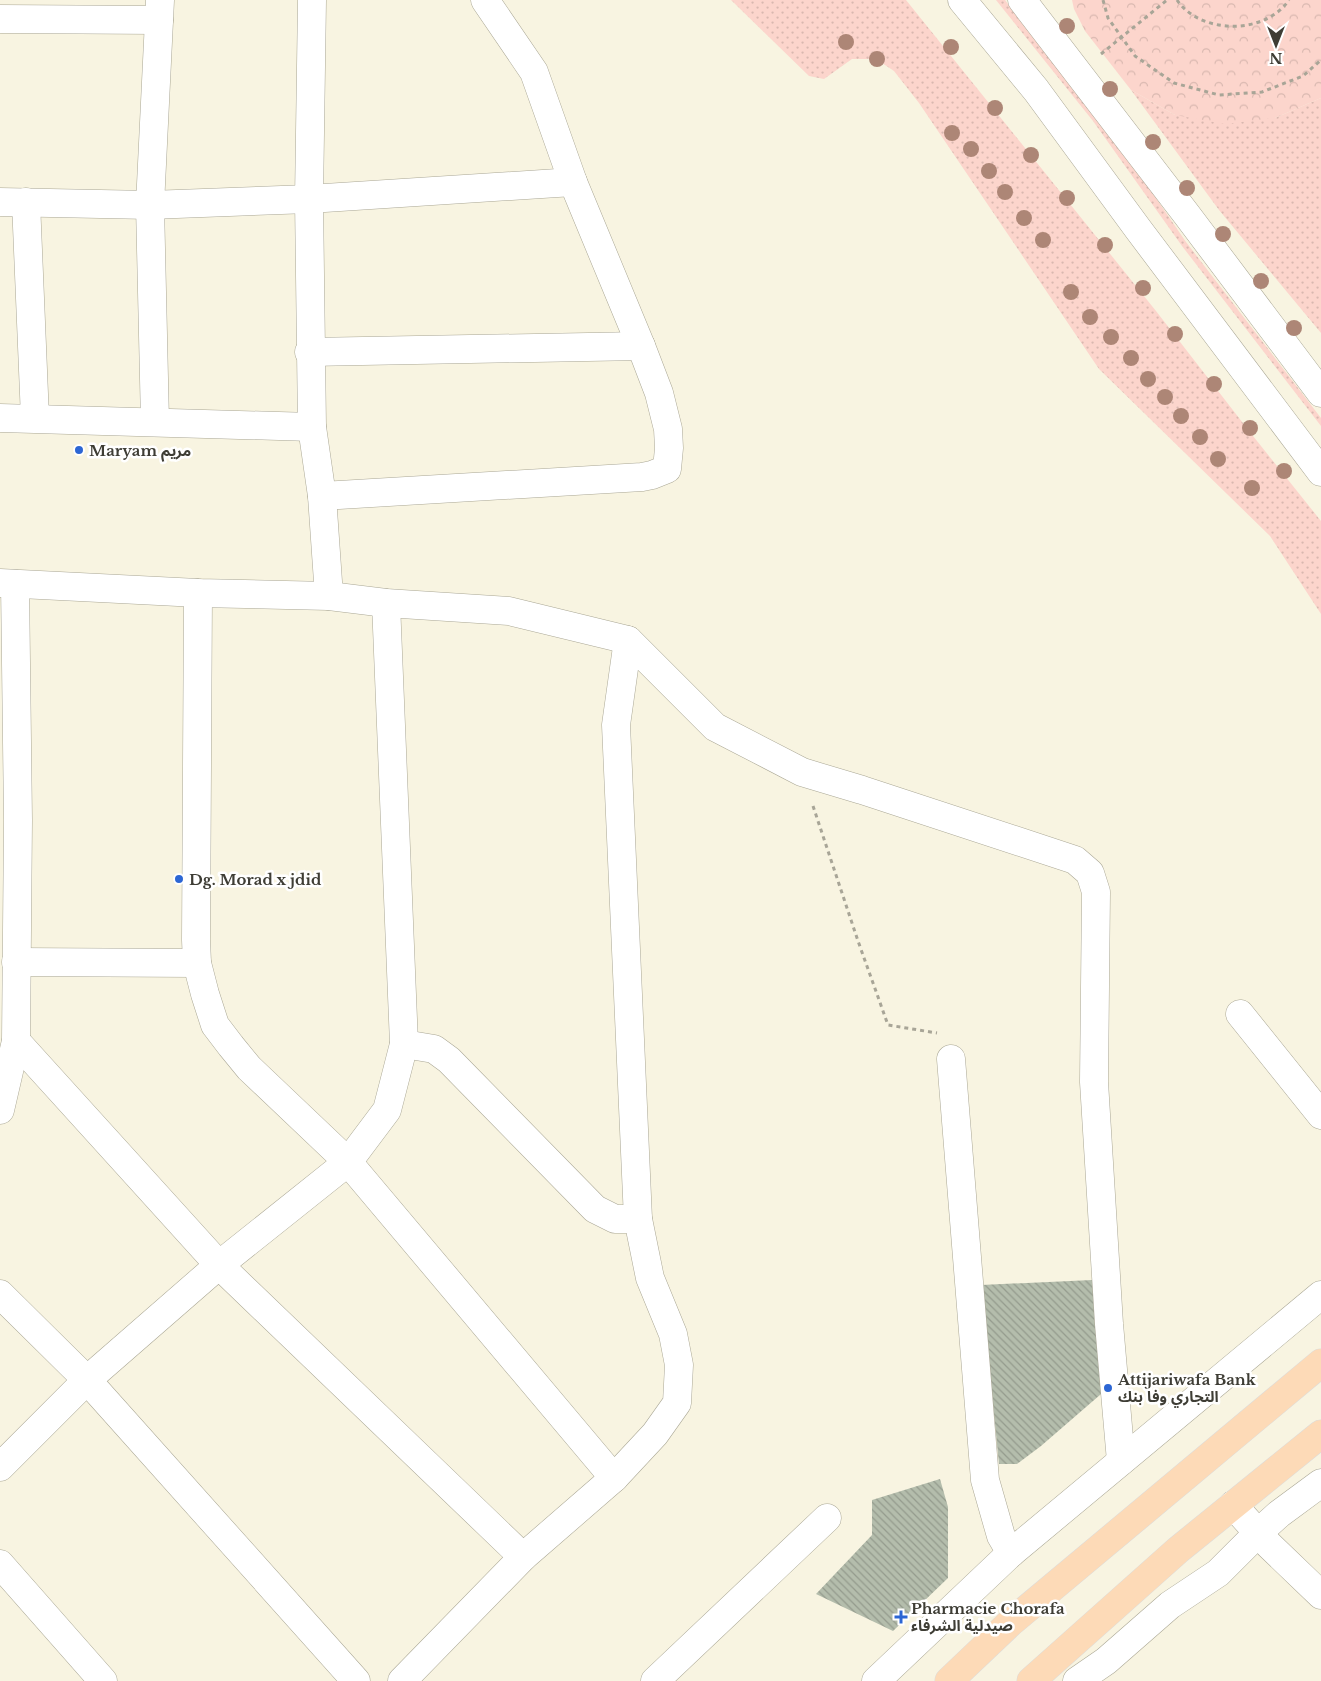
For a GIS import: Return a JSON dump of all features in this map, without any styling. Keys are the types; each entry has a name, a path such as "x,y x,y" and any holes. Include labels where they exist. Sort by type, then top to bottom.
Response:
{"main road":[{"path":"949,1681 1010,1623 1321,1362"},
{"path":"1040,1678 1178,1550 1321,1434"}],"street":[{"path":"312,0 309,199 312,427 322,496 329,596"},
{"path":"322,496 642,477 667,469 668,429 659,393 641,346 573,182 534,72 485,0"},
{"path":"962,0 1036,90 1321,472"},
{"path":"1022,0 1321,393"},
{"path":"14,13 159,10 150,205 155,422"},
{"path":"35,418 13,202 150,205 309,199 573,182"},
{"path":"310,352 641,346"},
{"path":"0,418 312,427"},
{"path":"0,1110 16,1041 18,820 7,584 198,593 329,596 386,603 509,611 628,640 715,728 802,772 1075,860 1090,873 1096,892 1094,1082 1109,1324 1121,1462"},
{"path":"198,593 196,911 198,963 205,994 216,1025 249,1068 348,1162 614,1478"},
{"path":"0,1467 87,1380 219,1264 348,1162 387,1110 404,1044 386,603"},
{"path":"402,1681 523,1557 614,1478 655,1434 676,1402 679,1365 673,1334 650,1278 638,1219 616,725 628,640"},
{"path":"16,962 198,963"},
{"path":"1240,1014 1321,1115"},
{"path":"16,1041 219,1264 523,1557"},
{"path":"404,1044 434,1049 449,1060 595,1209 615,1219 638,1219"},
{"path":"951,1059 985,1480 1001,1536 1011,1553"},
{"path":"0,1294 87,1380 356,1681"},
{"path":"876,1681 1011,1553 1321,1295"},
{"path":"1077,1681 1106,1660 1170,1605 1218,1573 1279,1514 1321,1483"},
{"path":"1233,1505 1258,1533 1321,1595"},
{"path":"655,1681 827,1518"},
{"path":"0,1564 103,1681"}],"path":[{"path":"1103,0 1108,18 1135,56 1174,83 1219,95 1262,92 1303,76 1321,60"},
{"path":"1078,73 1166,0"},
{"path":"1177,0 1180,5 1200,20 1224,27 1247,26 1269,18 1289,0"},
{"path":"802,772 888,1026 951,1035 951,1059"}],"green space":[{"path":"731,0 906,0 1156,311 1321,521 1321,614 1270,536 1099,369 919,103 894,71 876,59 852,59 824,79 809,76"},
{"path":"996,0 1005,0 1145,182 1186,242 1321,418 1321,426 1182,246 1093,121"},
{"path":"1072,0 1321,0 1321,98 1275,118 1225,124 1175,115 1131,90 1085,31 1074,9"},
{"path":"1131,90 1175,115 1275,118 1321,98 1321,333 1219,210"}],"building":[{"path":"1092,1280 1108,1388 1041,1446 1017,1464 999,1464 981,1285"},
{"path":"940,1479 948,1507 948,1578 893,1631 816,1594 872,1535 872,1500"}],"place":[{"name":"Maryam مريم","path":"79,450"},
{"name":"Dg. Morad x jdid","path":"179,879"},
{"name":"Attijariwafa Bank التجاري وفا بنك","path":"1108,1388"},
{"name":"Pharmacie Chorafa صيدلية الشرفاء","path":"901,1617"}]}
